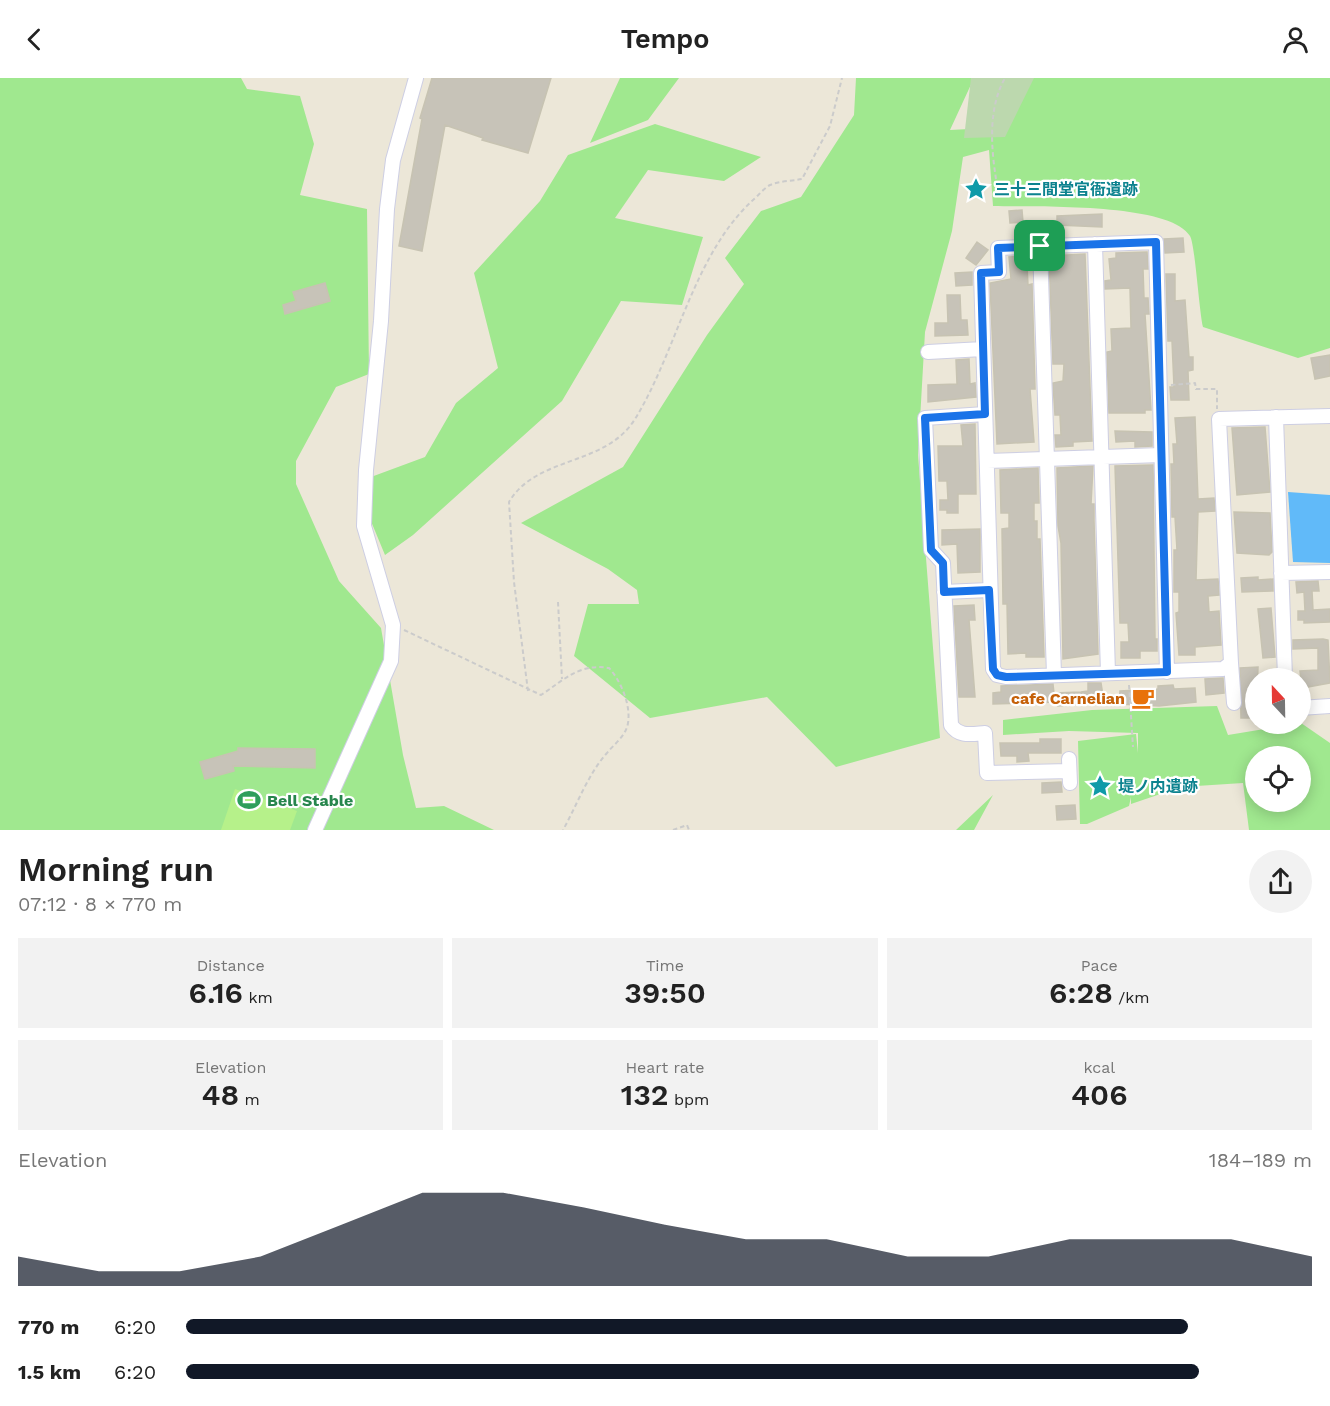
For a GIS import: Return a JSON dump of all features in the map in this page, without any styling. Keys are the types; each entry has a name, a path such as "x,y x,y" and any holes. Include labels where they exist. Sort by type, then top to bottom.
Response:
{"street":[{"path":"315,830 391,661 393,625 364,526 366,470 381,321 387,209 393,160 416,78"},
{"path":"1167,672 1156,242 998,248 999,272 981,273 993,669 997,675 1054,675 1167,672 1223,669 1232,663"},
{"path":"1095,244 1108,673"},
{"path":"1040,246 1054,675"},
{"path":"928,352 983,349"},
{"path":"985,414 925,418 931,550 943,563 951,725 956,732 963,734 985,733 987,773 1069,771"},
{"path":"1234,703 1219,419 1330,416"},
{"path":"1276,417 1285,668"},
{"path":"987,461 1161,455"},
{"path":"1281,573 1330,572"},
{"path":"944,592 989,590"},
{"path":"1311,707 1330,706"}],"path":[{"path":"528,691 515,593 509,502 528,479 610,446 627,431 655,381 686,308 725,231 735,216 770,185 802,179 830,126 842,78"},
{"path":"996,179 990,143 999,88 1005,78"},
{"path":"1160,386 1196,383 1196,389 1217,388 1217,412"},
{"path":"558,602 562,679"},
{"path":"393,625 528,691 541,695 570,673 587,667 609,668 620,680 629,721 625,732 604,755 563,830"},
{"path":"1128,673 1133,747"},
{"path":"673,830 687,825 689,830"}],"green space":[{"path":"0,78 241,78 247,89 300,96 314,144 300,195 367,209 369,374 336,387 296,461 296,484 339,581 381,628 403,755 416,808 444,806 494,830 0,830"},
{"path":"620,78 679,78 648,120 590,143"},
{"path":"856,78 974,78 950,130 1008,127 1025,78 1330,78 1330,348 1298,358 1203,327 1192,242 1190,236 1177,225 1156,217 1129,212 1067,207 993,206 989,150 963,157 952,231 925,332 918,455 940,738 836,767 767,697 650,718 574,656 588,604 639,604 637,590 608,569 521,523 623,467 707,335 744,284 725,258 761,211 801,197 854,115"},
{"path":"971,78 1034,78 1005,137 964,138"},
{"path":"655,124 761,157 724,181 648,170 615,218 703,237 682,305 621,301 562,401 413,535 385,555 368,514 371,477 425,457 456,403 498,368 474,273 540,201 568,155"},
{"path":"1217,706 1228,735 1245,732 1311,734 1311,730 1330,743 1330,830 1249,830 1247,812 1311,812 1311,746 1245,746 1245,799 1243,783 1181,787 1131,804 1131,797 1129,806 1087,824 1080,824 1078,741 1136,734 1138,753 1138,733 1069,731 1003,735 1003,720 1092,710"},
{"name":"Bell Stable","path":"235,789 297,811 290,830 221,830"},
{"path":"993,795 974,830 956,830"}],"water":[{"path":"1288,492 1330,495 1330,563 1293,562"}],"building":[{"path":"432,78 551,78 528,153 482,140 483,138 445,125 422,251 399,246 422,119 420,118"},
{"path":"1022,210 1023,222 1010,223 1009,211"},
{"path":"1102,214 1102,227 1057,225 1057,216"},
{"path":"1183,238 1184,252 1165,253 1164,239"},
{"path":"977,242 988,250 976,265 966,258"},
{"path":"1147,252 1148,269 1143,269 1144,298 1148,298 1149,314 1145,314 1151,410 1145,410 1145,413 1109,413 1107,352 1112,351 1111,329 1131,328 1130,288 1105,289 1105,281 1111,280 1109,259 1116,258 1116,253"},
{"path":"1085,254 1092,441 1073,442 1073,446 1056,447 1055,435 1061,435 1060,415 1055,415 1053,383 1063,381 1064,364 1053,364 1049,256"},
{"path":"1031,256 1032,266 1027,266 1028,285 1032,284 1035,389 1030,389 1034,442 997,444 990,283 1011,279 1009,257"},
{"path":"972,272 972,285 956,286 955,273"},
{"path":"1166,274 1175,274 1175,301 1185,300 1189,357 1193,357 1193,370 1188,371 1189,400 1171,400 1170,387 1174,387 1172,341 1168,341"},
{"path":"325,283 330,301 285,314 283,305 296,301 293,292"},
{"path":"947,295 960,295 961,320 967,320 968,335 935,336 935,323 948,323"},
{"path":"1330,355 1330,376 1315,379 1311,358"},
{"path":"969,359 970,384 975,383 976,397 928,402 928,385 957,384 956,360"},
{"path":"1195,417 1198,499 1214,498 1215,511 1198,512 1196,580 1218,579 1219,595 1208,596 1209,612 1219,611 1221,645 1195,647 1195,655 1179,655 1176,613 1179,612 1179,592 1174,592 1174,550 1177,550 1175,517 1172,517 1171,464 1174,464 1173,444 1177,444 1175,418"},
{"path":"975,424 976,494 958,494 958,513 947,513 947,510 940,510 940,500 948,500 947,481 939,481 938,446 963,446 961,425"},
{"path":"1265,427 1270,492 1237,495 1232,428"},
{"path":"1115,431 1152,432 1152,446 1135,447 1135,441 1116,442"},
{"path":"1153,465 1157,651 1140,651 1140,658 1121,658 1121,642 1129,642 1128,623 1120,623 1115,466"},
{"path":"1093,466 1091,504 1094,504 1098,654 1063,659 1057,468"},
{"path":"1038,468 1039,503 1034,503 1034,521 1037,521 1037,539 1040,539 1044,657 1026,657 1026,653 1008,654 1007,604 1003,604 1002,529 1009,528 1009,513 1001,513 1000,470"},
{"path":"1234,512 1270,513 1272,552 1269,555 1237,553"},
{"path":"980,529 980,572 958,573 957,544 942,545 942,530"},
{"path":"1258,577 1258,580 1273,579 1273,591 1242,592 1241,578"},
{"path":"1318,581 1319,591 1312,591 1313,610 1330,609 1330,622 1304,623 1304,620 1298,620 1298,611 1305,611 1304,592 1297,593 1296,582"},
{"path":"974,605 975,620 969,620 975,697 959,697 954,606"},
{"path":"1271,608 1275,657 1263,658 1258,609"},
{"path":"1293,640 1328,640 1330,683 1311,686 1311,670 1318,670 1318,648 1293,649"},
{"path":"1258,667 1245,668 1245,718 1241,718 1240,668"},
{"path":"1223,678 1224,693 1206,695 1205,679"},
{"path":"1088,683 1101,683 1104,702 1058,706 1058,702 993,704 993,693 1001,692 1001,686 1053,684 1054,693 1088,691"},
{"path":"1173,685 1174,689 1195,688 1196,702 1159,706 1119,704 1120,691 1158,689 1158,686"},
{"path":"1040,739 1061,739 1061,753 1028,753 1029,761 1017,762 1017,756 1001,756 1000,743 1040,743"},
{"path":"238,748 315,749 315,768 233,766 234,771 205,779 200,762 238,751"},
{"path":"1061,782 1062,792 1042,793 1042,783"},
{"path":"1075,805 1076,819 1057,820 1056,806"}],"place":[{"name":"三十三間堂官衙遺跡","path":"976,189"},
{"name":"cafe Carnelian","path":"1143,698"},
{"name":"堤ノ内遺跡","path":"1100,786"},
{"name":"Bell Stable","path":"249,800"}],"route":[{"path":"1156,242 1167,672 1006,677 997,675 993,669 989,590 944,592 943,563 931,550 925,418 985,414 981,273 999,272 998,248 1040,246 1156,242"}]}
